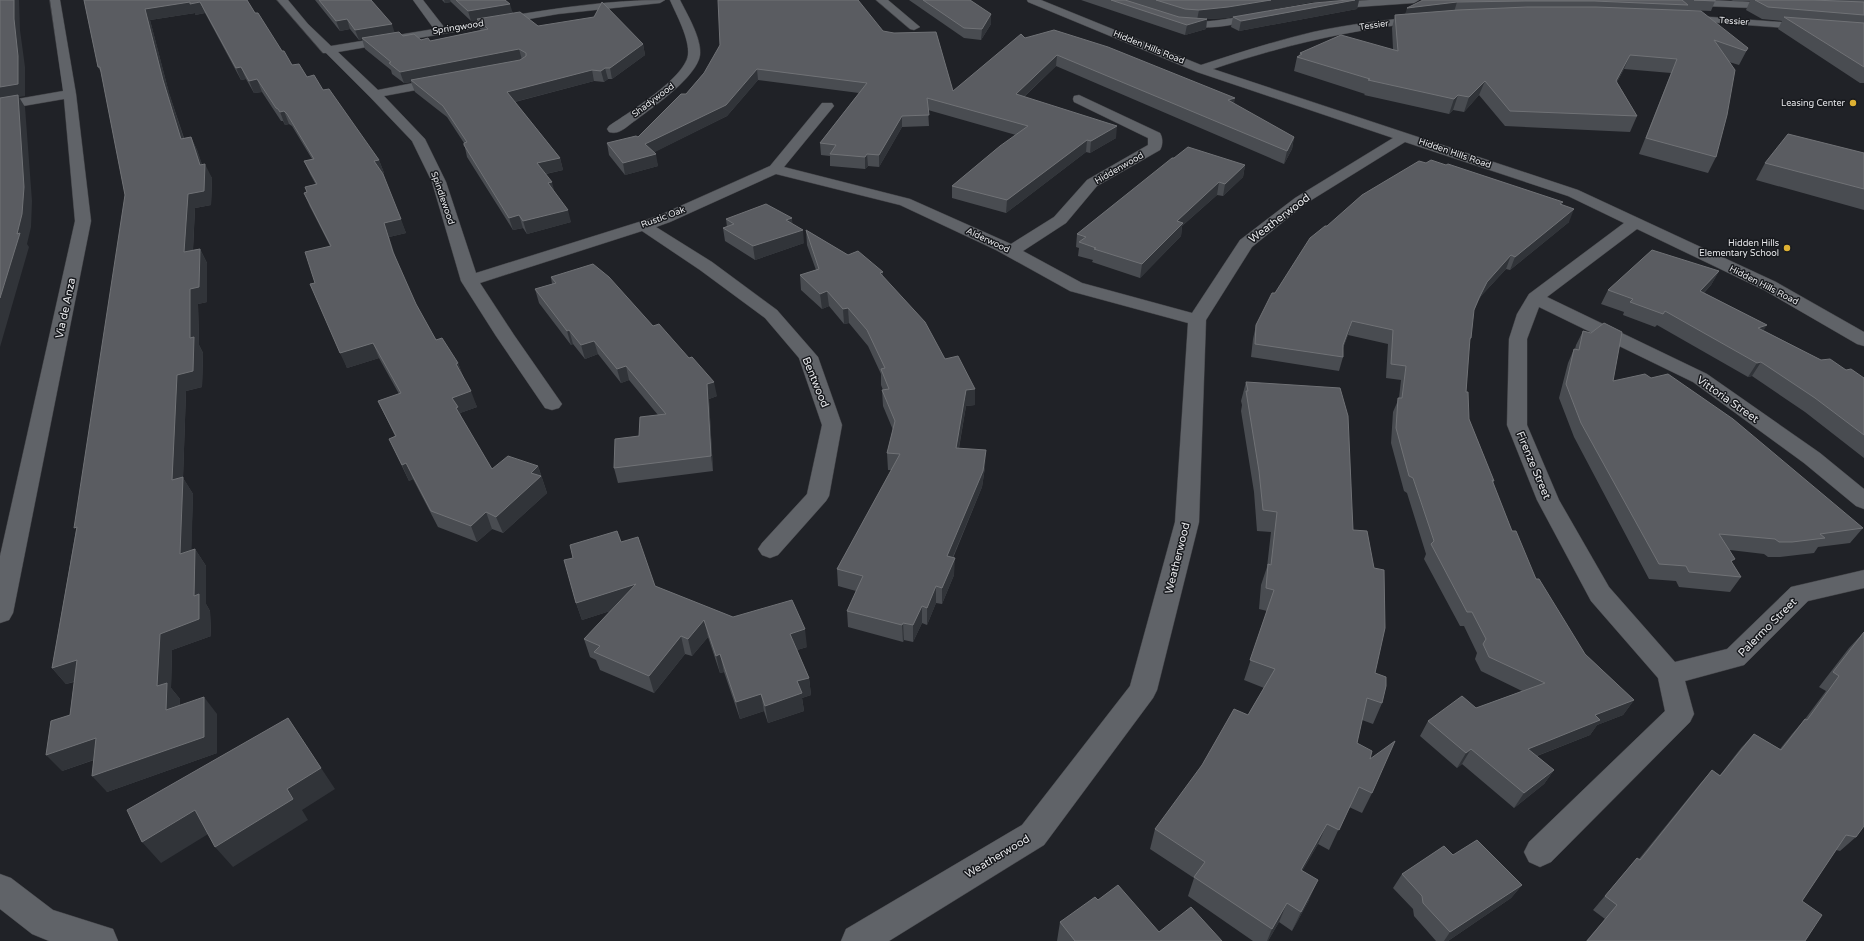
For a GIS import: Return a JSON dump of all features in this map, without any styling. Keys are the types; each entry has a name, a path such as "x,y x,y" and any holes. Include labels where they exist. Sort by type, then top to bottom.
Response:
{"street":[{"name":"Via de Anza","path":"0,613 83,221 70,94 55,0"},
{"name":"Spindlewood","path":"282,0 327,50 375,94 418,139 439,182 470,281 505,336 552,404"},
{"path":"418,0 440,30"},
{"path":"558,11 573,0"},
{"name":"Springwood","path":"327,50 558,11 660,0"},
{"name":"Shadywood","path":"614,129 678,81 688,68 694,56 692,43 675,0"},
{"path":"881,0 914,27"},
{"name":"Hidden Hills Road","path":"1032,0 1201,68 1573,193 1770,286 1864,340"},
{"path":"1319,7 1375,1 1414,0"},
{"path":"1629,0 1687,1 1787,7"},
{"path":"1166,18 1182,24 1206,24 1276,13"},
{"name":"Tessier","path":"1670,17 1864,31"},
{"name":"Tessier","path":"1201,68 1261,49 1311,36 1362,27 1436,18"},
{"path":"375,94 452,79"},
{"path":"0,106 70,94"},
{"name":"Hiddenwood","path":"1011,251 1060,220 1092,183 1155,147 1155,136 1079,99"},
{"name":"Rustic Oak","path":"470,281 664,219 775,169 827,106"},
{"name":"Weatherwood","path":"858,941 1033,835 1143,690 1187,522 1197,320 1246,244 1300,200 1406,136"},
{"name":"Alderwood","path":"775,169 905,202 1011,251 1076,287 1197,320"},
{"name":"Firenze Street","path":"1635,223 1535,298 1526,314 1518,339 1517,425 1548,500 1600,594 1670,674"},
{"name":"Bentwood","path":"643,225 706,266 771,314 808,357 832,425 818,496 770,549"},
{"name":"Vittoria Street","path":"1535,298 1700,378 1812,458 1864,501"},
{"name":"Palermo Street","path":"1670,674 1735,658 1800,594 1864,579"},
{"path":"1540,852 1680,714 1670,674"},
{"path":"0,889 44,923 101,941"}],"building":[{"path":"0,0 14,0 14,19 18,56 18,84 0,87"},
{"path":"84,0 247,0 255,13 258,13 292,65 299,64 307,77 314,75 323,90 329,89 379,160 374,161 383,174 401,219 384,223 393,252 416,304 436,340 442,338 458,363 456,364 471,391 452,398 458,407 456,408 492,469 508,456 538,466 531,473 541,476 496,517 486,512 471,526 431,511 406,463 402,465 389,439 396,436 378,401 401,393 373,343 340,353 310,284 315,283 305,252 331,246 304,193 307,192 305,187 317,184 304,161 314,159 287,114 284,111 280,112 276,108 257,79 249,81 241,67 236,68 200,2 190,4 190,2 145,9 163,80 181,139 191,137 200,165 205,164 204,191 188,194 184,252 200,249 199,287 190,289 190,338 194,337 193,371 177,375 172,480 183,477 180,554 195,549 194,596 199,594 199,619 160,634 157,686 167,683 166,710 204,697 204,737 92,776 96,738 46,755 51,721 70,715 77,660 52,668 77,527 74,528 125,195 100,67 98,67"},
{"path":"319,0 371,0 392,24 355,30 347,19 336,21"},
{"path":"456,0 505,0 510,4 468,11"},
{"path":"718,0 858,0 883,31 894,33 936,32 953,91 1021,34 1025,38 1054,30 1108,47 1235,98 1228,100 1294,137 1287,151 1057,55 1016,94 1117,126 1091,141 1087,140 1007,200 952,186 1000,146 1028,126 927,98 929,115 902,116 879,155 867,154 865,157 830,154 836,145 820,143 867,83 757,69 726,105 645,144 656,154 623,163 607,143 636,136 638,137 681,94 686,94 704,73 720,45"},
{"path":"923,0 970,0 991,14 982,29 964,28"},
{"path":"1111,0 1125,0 1179,17 1207,19 1187,25"},
{"path":"1156,0 1271,0 1199,10 1185,9"},
{"path":"1355,0 1241,21 1233,17 1314,3"},
{"path":"1423,0 1682,0 1688,5 1594,1 1526,1 1457,2 1407,8"},
{"path":"1694,0 1715,0 1715,1"},
{"path":"1755,0 1864,2 1864,15 1768,7"},
{"path":"602,2 643,44 610,68 605,68 601,71 592,70 507,92 560,158 537,163 552,182 548,183 568,210 523,221 519,215 509,218 464,145 464,143 467,142 443,106 411,80 520,60 526,56 526,53 519,49 400,72 389,63 391,62 362,38 399,32 403,36 414,34 421,40 428,38 430,41 488,29 477,19 520,12 538,26 594,17"},
{"path":"1527,7 1596,7 1701,11 1748,48 1746,51 1714,40 1735,70 1727,115 1716,157 1646,138 1677,59 1630,55 1616,81 1637,116 1510,111 1485,81 1469,97 1458,95 1454,99 1368,80 1370,79 1297,57 1302,54 1300,53 1341,35 1398,51 1395,15"},
{"path":"1784,17 1864,23 1864,67"},
{"path":"18,95 24,187 22,214 17,234 20,233 0,298 0,98"},
{"path":"1788,134 1864,153 1864,189 1765,163"},
{"path":"1188,147 1245,165 1225,184 1219,182 1177,221 1183,223 1142,264 1094,249 1096,248 1079,242 1086,237 1077,234 1172,158"},
{"path":"1431,160 1446,165 1448,164 1563,202 1560,204 1574,209 1515,257 1511,255 1487,282 1479,298 1474,310 1470,338 1466,392 1468,392 1469,419 1512,531 1516,531 1536,579 1539,579 1585,654 1634,700 1595,715 1600,720 1528,749 1554,770 1524,793 1471,749 1466,753 1428,721 1462,696 1476,708 1545,683 1489,657 1483,644 1486,639 1472,612 1467,612 1431,544 1434,541 1413,478 1409,476 1396,428 1398,398 1402,398 1406,366 1391,364 1393,330 1352,321 1343,345 1343,357 1255,344 1256,325 1272,293 1275,293 1310,238 1327,226 1362,195 1419,161 1426,163"},
{"path":"766,204 792,218 786,220 803,230 753,246 723,228 734,224 726,219"},
{"path":"806,230 848,255 858,251 883,272 880,273 925,322 945,359 958,356 975,389 966,390 956,448 986,450 983,471 947,556 955,558 942,588 936,586 927,608 922,606 913,625 903,623 902,625 847,611 863,576 837,569 900,454 887,453 895,421 882,390 889,389 881,369 885,368 867,330 848,308 843,309 827,291 820,294 800,275 819,269"},
{"path":"1652,250 1719,271 1700,291 1767,325 1758,328 1821,360 1830,359 1846,370 1851,369 1864,378 1864,435 1815,398 1761,362 1757,363 1665,311 1663,314 1630,302 1633,299 1608,290"},
{"path":"593,264 609,277 653,326 659,324 689,358 692,357 714,382 707,384 711,456 614,468 615,439 639,436 640,417 666,414 626,366 617,369 594,341 581,345 569,330 567,331 535,289 556,283 551,277"},
{"path":"1604,323 1622,332 1613,381 1645,374 1651,378 1668,374 1733,419 1863,528 1820,534 1825,538 1792,542 1779,542 1775,539 1719,534 1735,559 1731,561 1741,577 1689,572 1686,566 1659,564 1581,423 1566,384 1574,349 1579,350 1583,331 1591,333"},
{"path":"1246,382 1340,388 1348,416 1353,530 1367,531 1374,568 1384,570 1385,628 1375,673 1386,677 1386,686 1382,703 1367,698 1357,743 1372,751 1370,759 1395,741 1372,793 1359,787 1339,830 1327,824 1301,870 1318,880 1301,912 1287,903 1272,929 1194,877 1205,862 1155,829 1202,765 1234,709 1248,715 1275,669 1250,660 1274,590 1266,588 1268,564 1271,565 1277,512 1263,510"},
{"path":"617,531 621,542 638,537 655,586 733,617 792,600 805,629 790,634 809,678 797,681 802,693 765,706 761,694 736,702 720,654 716,656 704,620 688,639 681,636 649,676 594,652 600,646 584,639 636,584 576,603 564,560 573,558 570,545"},
{"path":"1864,632 1864,826 1856,837 1846,835 1802,901 1822,915 1805,941 1587,941 1617,905 1605,896 1637,858 1640,860 1712,770 1720,776 1754,734 1781,750 1805,719 1807,720 1839,676 1833,672"},
{"path":"288,718 321,768 287,789 293,799 215,847 195,810 142,842 127,810"},
{"path":"1477,840 1522,885 1450,932 1423,903 1422,896 1402,874 1444,846 1453,855"},
{"path":"1118,885 1159,932 1191,907 1222,941 1075,941 1060,922 1095,897 1098,900"}],"place":[{"name":"Leasing Center","path":"1853,103"},
{"name":"Hidden Hills Elementary School","path":"1787,248"}]}
